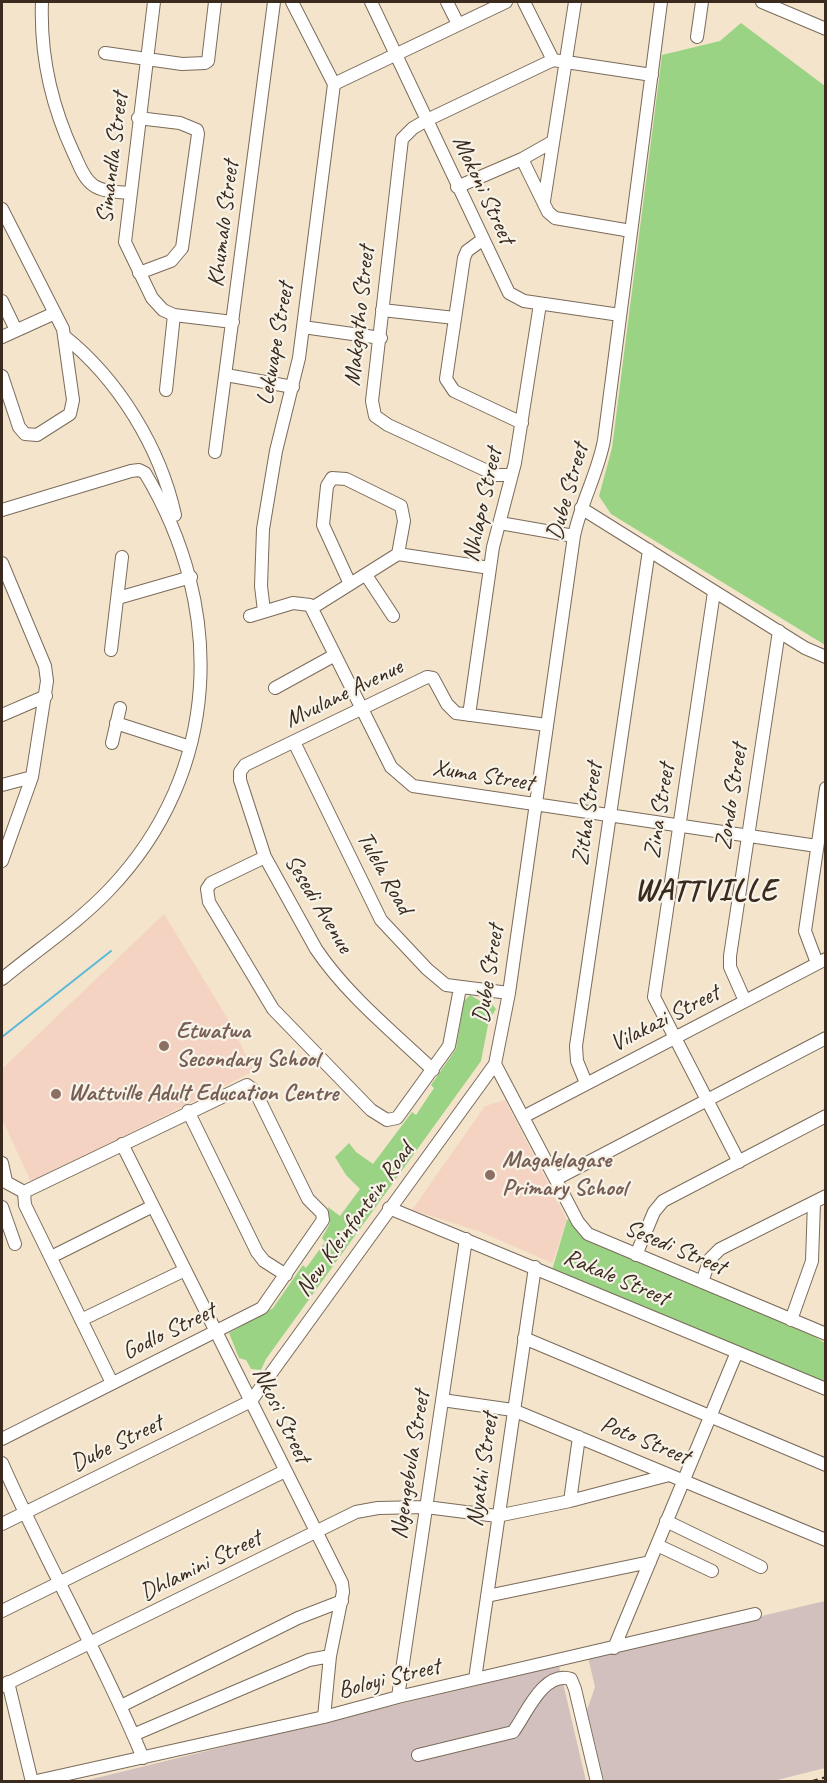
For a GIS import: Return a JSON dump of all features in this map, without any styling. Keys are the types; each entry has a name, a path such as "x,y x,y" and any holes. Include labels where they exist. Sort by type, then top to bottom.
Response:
{"street":[{"path":"42,2 45,62 57,114 65,134 91,184 101,189 129,193"},
{"name":"Simandla Street","path":"154,2 138,118 125,242 158,306 174,315"},
{"path":"105,53 188,65 205,63 208,61 215,2"},
{"name":"Khumalo Street","path":"215,452 274,2"},
{"path":"292,2 334,84 506,2"},
{"name":"Mokoni Street","path":"371,2 509,293 517,299 540,304 620,315"},
{"path":"447,2 458,24"},
{"path":"524,2 559,61"},
{"path":"543,201 552,142 559,61 575,2"},
{"name":"Dube Street","path":"495,1064 508,993 574,536 581,508 600,463 661,2"},
{"path":"697,37 702,2"},
{"path":"762,2 825,29"},
{"path":"559,61 652,75"},
{"name":"Makgatho Street","path":"511,475 496,475 375,416 372,401 381,338 400,147 407,132 427,120 559,61"},
{"name":"Lekwape Street","path":"264,611 261,586 263,529 276,451 293,387 303,327 334,84"},
{"path":"138,118 185,124 197,130 198,134 182,248 171,261 139,273"},
{"path":"457,187 522,159 552,142"},
{"path":"522,159 548,212 555,219 631,231"},
{"path":"2,209 55,313 64,336 73,400 70,414 64,420 37,435 23,433 2,376"},
{"path":"482,240 467,251 464,258 446,379 450,388 522,423"},
{"path":"2,301 16,330"},
{"name":"Nhlapo Street","path":"468,715 490,567 522,423 540,304"},
{"path":"382,310 455,318"},
{"path":"2,337 55,313"},
{"path":"166,390 174,315 232,322"},
{"path":"303,327 381,338"},
{"path":"64,336 103,373 120,396 149,446 175,513 176,531"},
{"path":"226,375 293,387"},
{"path":"2,510 139,470 145,473 176,531 191,577 201,627 202,670 201,695 190,747 163,818 136,859 110,890 2,979"},
{"path":"350,584 323,525 327,486 332,478 346,478 401,506 404,521 398,554"},
{"path":"581,508 779,632 825,657"},
{"path":"500,524 574,536"},
{"name":"Zitha Street","path":"586,1083 577,1060 576,1046 649,550"},
{"path":"250,616 297,603 306,604 312,608 398,554 490,567"},
{"path":"111,650 122,557"},
{"path":"2,563 45,666 46,696 32,777 2,861"},
{"path":"366,575 393,616"},
{"path":"118,598 191,577"},
{"name":"Zina Street","path":"714,592 654,993 739,1162"},
{"name":"Xuma Street","path":"312,608 391,767 405,782 428,789 817,846"},
{"name":"Zondo Street","path":"745,1002 730,962 779,632"},
{"path":"275,688 335,655"},
{"name":"Mvulane Avenue","path":"244,794 239,775 245,765 422,679 431,677 452,710 468,715 547,725"},
{"path":"2,715 46,696"},
{"path":"112,743 120,708"},
{"path":"116,723 190,747"},
{"name":"Tulela Road","path":"294,742 381,920 439,981 460,988 508,993"},
{"path":"2,785 32,777"},
{"path":"821,961 805,934 825,788"},
{"name":"Sesedi Avenue","path":"244,794 265,857 326,963 373,1014 433,1070"},
{"path":"265,857 211,883 207,889 209,902 273,1009 371,1110 384,1119 394,1120 402,1114 449,1047 460,988"},
{"name":"Vilakazi Street","path":"523,1118 821,961"},
{"path":"556,1179 825,1038"},
{"name":"Sesedi Street","path":"495,1064 583,1229 597,1238 636,1255 825,1334"},
{"name":"New Kleinfontein Road","path":"251,1401 495,1064"},
{"name":"Godlo Street","path":"2,1439 262,1308 322,1224 322,1213 308,1199 255,1091 250,1086 241,1086 188,1111"},
{"path":"24,1192 188,1111 257,1252 264,1262 286,1275"},
{"path":"636,1255 654,1212 663,1201 825,1116"},
{"name":"Nkosi Street","path":"122,1144 342,1583 342,1600 330,1656 324,1717"},
{"path":"2,1163 4,1180 24,1192"},
{"path":"24,1192 25,1205 112,1383"},
{"path":"702,1282 710,1259 720,1249 820,1199"},
{"path":"791,1320 812,1261 820,1199"},
{"path":"51,1257 153,1206"},
{"path":"2,1207 15,1244"},
{"name":"Rakale Street","path":"389,1208 825,1389"},
{"name":"Ngengebula Street","path":"398,1697 466,1239"},
{"name":"Nyathi Street","path":"475,1679 535,1267"},
{"path":"81,1320 185,1270"},
{"path":"524,1338 825,1464"},
{"path":"614,1648 737,1352"},
{"name":"Poto Street","path":"442,1400 513,1410 684,1479 825,1540"},
{"name":"Dube Street","path":"2,1524 251,1401"},
{"path":"570,1501 579,1437"},
{"path":"2,1463 58,1583 121,1706 143,1758"},
{"path":"2,1611 285,1471"},
{"name":"Dhlamini Street","path":"5,1684 366,1509 426,1507 497,1516 570,1501 669,1474"},
{"path":"666,1521 761,1567"},
{"path":"657,1545 712,1571"},
{"path":"487,1596 650,1562"},
{"path":"121,1706 298,1618 342,1600"},
{"name":"Boloyi Street","path":"32,1782 324,1717 398,1697 755,1614"},
{"path":"133,1735 309,1660 330,1656"},
{"path":"418,1755 513,1732 533,1699 551,1682 566,1677 571,1679 575,1689 597,1782"},
{"path":"5,1684 32,1782"}],"shaded area":[{"name":"Etwatwa Secondary School","path":"164,914 229,1021 254,1071 31,1182 2,1119 2,1069"},
{"name":"Magalelagase Primary School","path":"505,1100 567,1220 552,1263 481,1232 412,1210 485,1106"},
{"path":"825,1601 825,1768 773,1781 604,1781 587,1710 595,1687 588,1657"},
{"path":"559,1666 586,1781 80,1782 333,1720"}],"green space":[{"path":"741,23 825,86 825,645 611,514 599,496 612,448 662,55 720,41"},
{"path":"470,995 482,1002 490,1002 496,1009 489,1020 481,1061 266,1359 261,1370 251,1369 246,1360 239,1358 229,1333 273,1308 303,1265 306,1268 325,1242 322,1238 330,1223 328,1207 340,1216 360,1189 346,1175 335,1157 349,1143 356,1152 373,1164 412,1112 416,1115 434,1088 431,1085 456,1049 464,1001"},
{"path":"571,1218 573,1222 802,1329 825,1343 825,1384 552,1270 567,1220"}],"waterway":[{"path":"2,1037 111,951"}],"railway":[{"path":"809,1782 826,1777"}],"place":[{"name":"Etwatwa Secondary School","path":"164,1046"},
{"name":"Wattville Adult Education Centre","path":"56,1094"},
{"name":"Magalelagase Primary School","path":"490,1175"}],"district":[{"name":"WATTVILLE","path":"706,892"}]}
